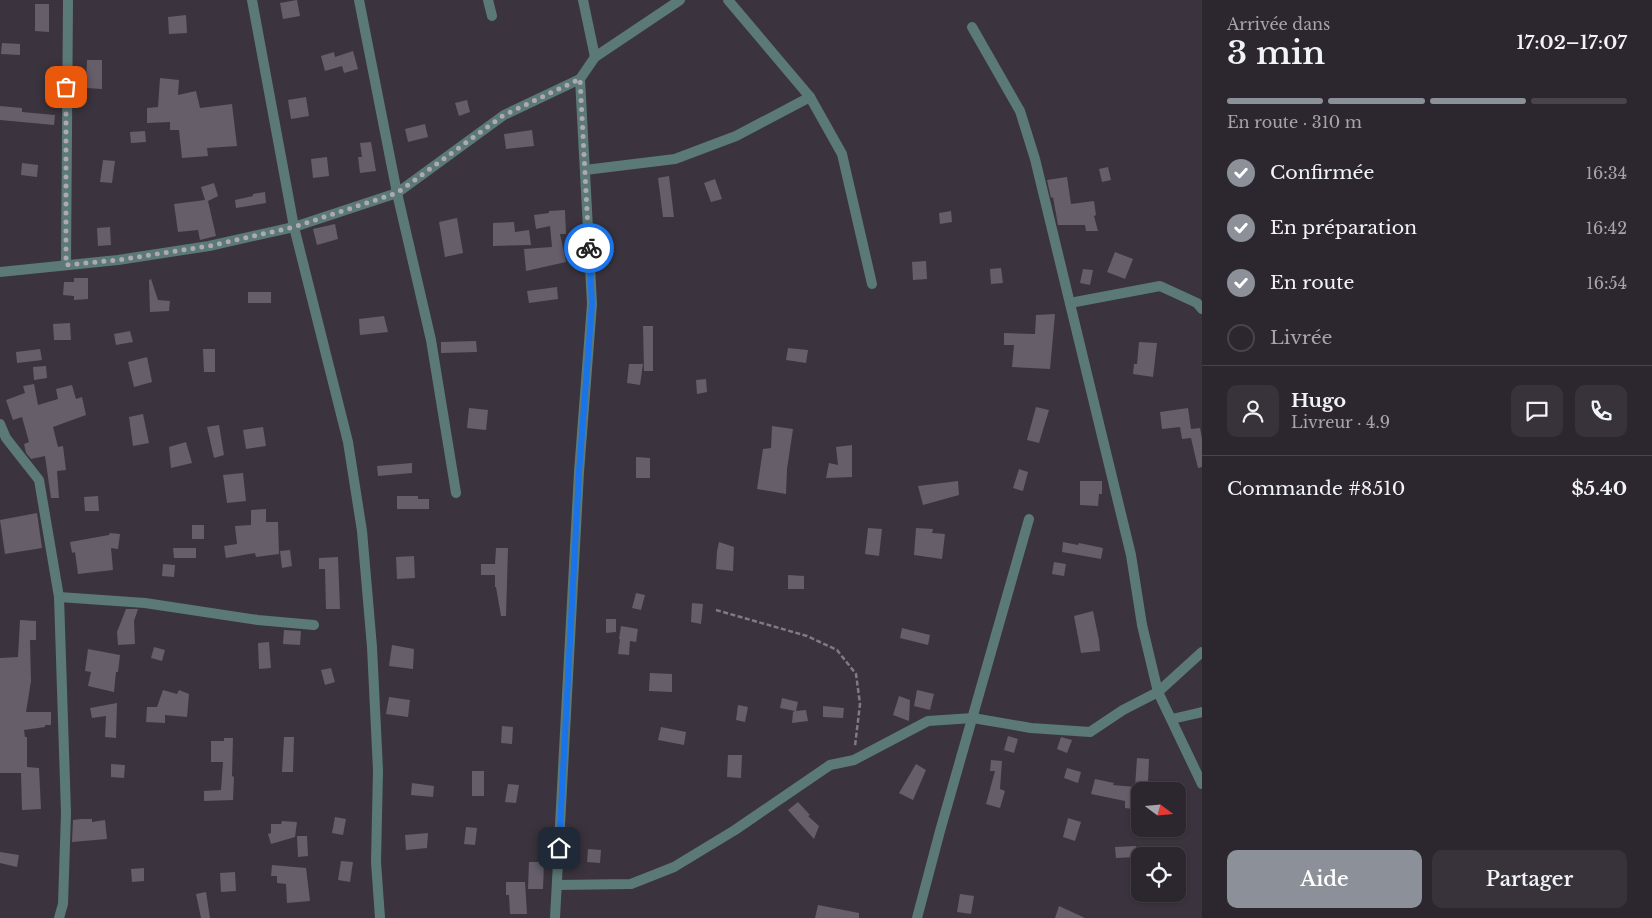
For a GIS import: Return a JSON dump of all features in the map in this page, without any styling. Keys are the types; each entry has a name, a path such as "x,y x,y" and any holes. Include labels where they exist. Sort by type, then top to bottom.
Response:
{"street":[{"path":"66,265 68,0"},
{"path":"252,0 294,227 348,442 362,531 372,647 378,770 376,862 380,918"},
{"path":"360,0 397,193 431,340 456,493"},
{"path":"488,0 492,16"},
{"path":"583,0 594,57"},
{"path":"0,272 118,260 209,246 294,227 397,193 504,115 580,79 594,57 680,0"},
{"path":"728,0 810,97 842,154 872,284"},
{"path":"972,27 1020,111 1034,159 1131,555 1142,625 1158,692 1202,784"},
{"path":"555,918 579,472 592,304 580,79"},
{"path":"585,170 675,159 736,136 810,97"},
{"path":"1070,303 1160,286 1197,303 1202,309"},
{"path":"0,424 6,438 39,480 60,597 66,813 63,904 59,918"},
{"path":"917,918 1029,519"},
{"path":"60,597 144,603 258,620 314,625"},
{"path":"557,885 630,884 674,867 735,830 830,765 854,760 928,722 973,718 1031,728 1090,732 1123,710 1158,692 1202,652"},
{"path":"1172,719 1202,712"}],"path":[{"path":"716,610 806,636 837,650 856,674 860,704 854,760"}],"building":[{"path":"297,0 300,16 283,19 280,3"},
{"path":"35,4 49,4 49,32 35,31"},
{"path":"186,15 187,33 169,34 168,17"},
{"path":"2,43 20,44 20,55 1,54"},
{"path":"353,51 358,69 344,73 342,66 325,71 321,56 334,52 335,57"},
{"path":"87,60 102,60 102,89 86,88"},
{"path":"160,78 179,80 178,95 196,91 200,108 232,104 237,146 207,148 208,156 182,158 179,130 170,130 170,122 147,123 147,108 158,107"},
{"path":"306,97 309,116 291,119 288,100"},
{"path":"467,100 470,112 459,116 455,103"},
{"path":"0,106 22,108 22,112 55,115 54,125 0,120"},
{"path":"425,124 428,137 408,142 405,129"},
{"path":"532,130 534,146 506,149 504,134"},
{"path":"145,131 146,142 131,143 130,132"},
{"path":"371,142 376,171 360,173 358,157 362,157 360,143"},
{"path":"327,157 329,176 313,178 311,159"},
{"path":"103,160 115,161 112,183 100,182"},
{"path":"22,163 38,165 37,177 21,175"},
{"path":"1108,167 1111,180 1102,182 1099,169"},
{"path":"669,176 674,217 663,217 658,178"},
{"path":"1067,177 1071,204 1094,201 1096,215 1094,216 1098,231 1086,231 1085,225 1058,225 1053,197 1051,198 1047,180"},
{"path":"715,179 722,199 711,202 704,183"},
{"path":"214,183 218,196 208,201 216,236 200,240 198,230 178,232 174,204 205,200 201,187"},
{"path":"265,192 266,203 236,208 235,200"},
{"path":"565,210 566,234 560,234 566,262 526,271 524,249 552,247 550,226 536,229 534,215 549,213 549,211"},
{"path":"951,211 952,222 940,224 939,213"},
{"path":"457,218 463,253 445,257 439,222"},
{"path":"514,222 515,232 529,230 531,245 493,246 493,223"},
{"path":"335,224 338,239 317,245 313,229"},
{"path":"110,227 111,245 98,246 97,228"},
{"path":"1115,252 1133,259 1125,279 1107,272"},
{"path":"926,261 927,279 913,280 912,262"},
{"path":"1001,268 1003,283 991,284 990,269"},
{"path":"1083,269 1093,270 1090,285 1080,283"},
{"path":"74,278 88,278 88,299 74,300 74,296 63,295 64,282 74,282"},
{"path":"151,279 158,300 170,301 169,311 150,312 149,280"},
{"path":"557,287 558,299 529,303 527,291"},
{"path":"248,292 271,292 271,303 248,303"},
{"path":"1055,314 1050,369 1012,367 1014,345 1004,345 1004,333 1035,334 1036,315"},
{"path":"384,316 388,332 360,335 359,319"},
{"path":"70,323 71,340 54,340 53,324"},
{"path":"643,326 653,326 653,371 644,371"},
{"path":"130,331 133,342 116,345 114,334"},
{"path":"476,341 477,352 441,353 441,342"},
{"path":"1139,342 1157,343 1153,377 1133,374 1134,364 1137,364"},
{"path":"788,348 808,350 806,363 786,360"},
{"path":"40,349 42,360 17,363 16,352"},
{"path":"203,349 215,349 215,372 204,372"},
{"path":"147,357 152,382 134,387 128,362"},
{"path":"629,364 643,364 640,385 627,383"},
{"path":"46,366 47,378 34,380 33,367"},
{"path":"706,379 707,392 697,394 696,380"},
{"path":"34,384 38,405 58,399 56,389 72,385 76,399 82,397 86,415 53,427 58,447 63,446 66,470 57,471 59,498 51,498 45,456 31,459 26,453 24,444 29,442 22,417 13,420 6,400 25,393 23,386"},
{"path":"1036,407 1049,410 1039,443 1027,440"},
{"path":"469,408 488,410 486,430 467,428"},
{"path":"1188,408 1191,429 1200,428 1202,439 1202,467 1198,468 1191,438 1182,439 1180,427 1162,429 1160,412"},
{"path":"143,414 149,443 133,446 129,417"},
{"path":"219,425 224,455 214,458 207,427"},
{"path":"772,426 793,429 787,469 786,494 757,489 763,449 771,448"},
{"path":"263,427 266,446 246,449 243,430"},
{"path":"186,442 192,463 171,468 169,447"},
{"path":"852,445 852,477 826,478 829,463 838,465 836,447"},
{"path":"636,457 650,458 650,478 636,478"},
{"path":"412,463 412,473 378,476 377,466"},
{"path":"1019,469 1028,472 1023,491 1013,488"},
{"path":"243,473 246,501 227,503 223,475"},
{"path":"958,481 959,495 923,505 918,486"},
{"path":"1080,481 1102,481 1102,494 1099,494 1098,506 1080,505"},
{"path":"98,496 99,511 85,511 84,497"},
{"path":"397,496 418,496 418,499 429,499 429,509 397,509"},
{"path":"266,509 266,522 278,522 279,554 256,557 255,553 226,558 224,546 237,544 235,526 251,525 251,510"},
{"path":"37,513 42,548 5,554 0,520"},
{"path":"192,525 204,525 204,539 192,539"},
{"path":"868,528 882,529 879,556 865,554"},
{"path":"916,528 933,529 932,533 945,534 942,559 914,555"},
{"path":"110,533 120,534 118,549 111,548 113,570 78,574 75,552 72,553 70,542 109,535"},
{"path":"719,542 734,547 733,571 716,569"},
{"path":"1063,542 1103,548 1101,559 1062,552"},
{"path":"173,548 196,548 196,558 174,558"},
{"path":"496,548 508,548 506,616 501,616 495,587 495,575 481,575 481,564 495,564"},
{"path":"290,550 292,566 282,568 280,551"},
{"path":"414,556 415,578 397,579 396,557"},
{"path":"338,557 340,609 326,609 325,569 319,569 319,558"},
{"path":"1054,562 1066,564 1064,576 1052,574"},
{"path":"163,564 175,565 174,577 162,576"},
{"path":"788,575 804,576 804,589 788,589"},
{"path":"636,593 645,595 641,610 632,608"},
{"path":"692,603 703,604 701,624 691,622"},
{"path":"126,609 138,609 134,621 135,644 118,645 117,632"},
{"path":"1093,611 1100,651 1081,653 1074,616"},
{"path":"606,619 616,619 616,632 606,633"},
{"path":"20,620 36,621 36,640 30,640 31,681 26,712 51,712 51,725 24,730 25,737 27,737 27,767 39,768 41,809 22,810 21,773 0,773 0,658 18,657"},
{"path":"621,626 638,629 636,642 630,641 629,655 618,654"},
{"path":"902,628 930,635 928,645 900,638"},
{"path":"284,630 301,631 300,645 283,644"},
{"path":"269,642 271,668 259,669 258,643"},
{"path":"392,645 414,649 413,669 389,666"},
{"path":"154,647 165,650 162,661 151,658"},
{"path":"88,649 120,655 114,692 88,686 91,672 85,671"},
{"path":"331,668 335,682 325,685 321,670"},
{"path":"650,673 672,674 672,692 649,691"},
{"path":"163,690 177,694 179,690 189,694 187,717 165,715 165,723 146,722 147,707 157,707"},
{"path":"917,690 934,694 930,710 914,706"},
{"path":"899,696 910,700 909,721 893,715"},
{"path":"389,697 410,700 408,717 386,714"},
{"path":"782,698 798,702 796,711 806,710 808,721 792,723 793,712 795,711 780,708"},
{"path":"117,703 116,738 105,737 106,716 92,718 90,708"},
{"path":"738,705 748,707 745,722 736,720"},
{"path":"823,706 844,708 843,718 823,717"},
{"path":"502,726 513,727 512,744 501,743"},
{"path":"661,727 686,732 684,745 658,740"},
{"path":"1008,736 1018,739 1014,753 1004,750"},
{"path":"284,737 294,737 293,772 282,772"},
{"path":"1061,737 1072,740 1067,753 1057,749"},
{"path":"224,738 233,738 233,800 204,801 204,791 221,790 223,762 211,762 211,741 224,741"},
{"path":"728,755 742,755 741,778 727,777"},
{"path":"1137,758 1149,759 1148,782 1135,782"},
{"path":"991,760 1002,761 1000,789 1005,791 1000,808 986,804 995,771 990,771"},
{"path":"111,764 125,765 124,778 111,777"},
{"path":"916,764 926,770 913,800 899,793"},
{"path":"1067,768 1081,772 1078,783 1064,778"},
{"path":"472,771 484,771 484,796 472,796"},
{"path":"1095,779 1114,783 1113,785 1131,787 1131,809 1125,808 1125,801 1091,794"},
{"path":"412,783 434,786 433,797 411,795"},
{"path":"508,784 519,785 516,803 505,802"},
{"path":"798,802 810,815 808,816 819,826 814,839 788,810"},
{"path":"335,817 346,819 343,835 332,833"},
{"path":"1068,818 1081,822 1075,841 1063,837"},
{"path":"92,819 92,822 105,820 107,839 72,842 73,820"},
{"path":"282,821 297,822 295,837 271,844 268,834 271,833 271,824 281,824"},
{"path":"466,827 477,828 475,845 464,844"},
{"path":"428,833 427,848 406,850 405,835"},
{"path":"297,836 307,836 308,856 298,857"},
{"path":"1136,846 1131,847 1131,857 1116,858 1115,847"},
{"path":"588,849 601,850 600,863 587,862"},
{"path":"0,852 19,855 17,867 0,863"},
{"path":"341,861 353,862 350,882 338,880"},
{"path":"529,862 544,862 543,889 528,889"},
{"path":"272,865 306,868 310,901 287,903 286,884 277,883 277,876 271,876"},
{"path":"144,868 144,881 132,882 131,869"},
{"path":"235,872 236,891 221,892 220,873"},
{"path":"506,882 525,882 527,914 510,914 509,895 506,895"},
{"path":"206,892 210,918 201,918 196,894"},
{"path":"960,894 974,896 971,914 957,912"},
{"path":"818,905 859,913 859,918 815,918"},
{"path":"1059,906 1085,918 1055,918"}],"way so far":[{"path":"66,87 66,265 118,260 209,246 294,227 397,193 504,115 580,79 589,248"}],"route":[{"path":"559,848 579,472 592,304 589,248"}]}
